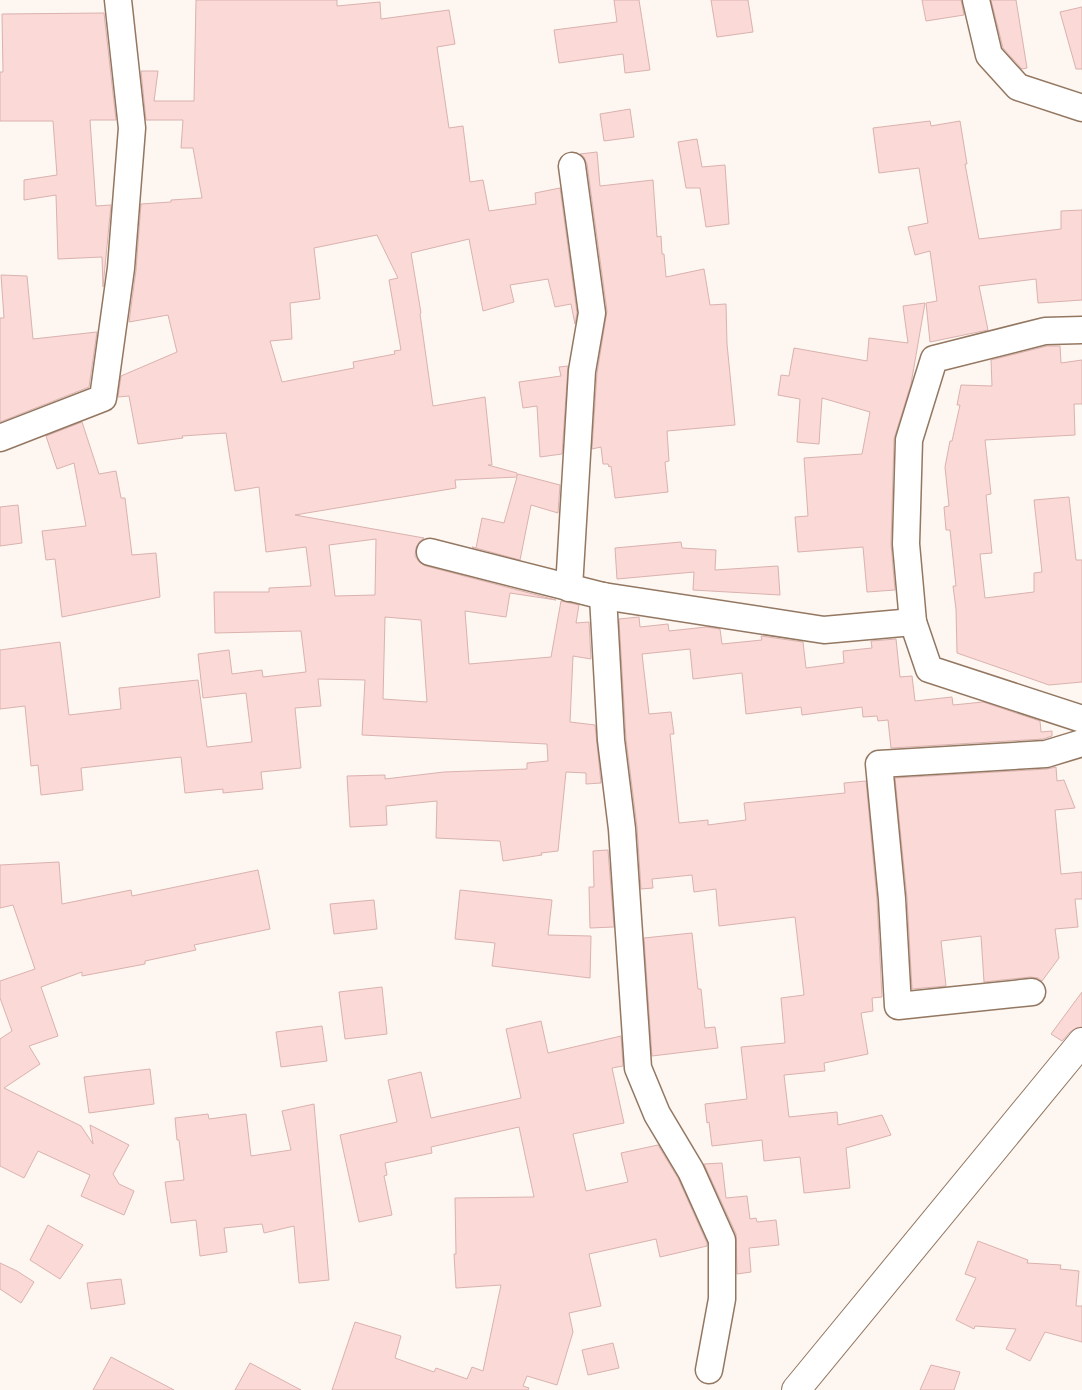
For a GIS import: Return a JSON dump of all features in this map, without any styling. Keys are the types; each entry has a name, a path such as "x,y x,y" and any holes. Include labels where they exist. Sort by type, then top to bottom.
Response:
{"main road":[{"path":"796,1390 1082,1042"}],"street":[{"path":"0,438 103,398 120,268 132,128 118,0"},
{"path":"976,0 989,55 1018,87 1082,108"},
{"path":"568,588 582,371 592,313 572,166"},
{"path":"1082,330 1045,331 934,359 910,440 906,544 913,622 928,669 1082,719"},
{"path":"430,552 603,596 824,630 913,622"},
{"path":"603,596 612,740 622,829 638,1068 657,1114 690,1171 722,1240 722,1299 709,1370"},
{"path":"1032,992 898,1006 892,899 879,764 1046,754 1082,743"}],"building":[{"path":"196,0 337,0 337,6 380,2 381,19 449,10 455,44 437,47 449,128 463,126 470,182 483,180 489,211 536,204 535,193 560,188 577,313 575,324 571,304 555,307 548,279 510,285 514,302 483,311 469,239 411,253 433,406 485,397 492,465 488,465 517,473 517,476 518,474 560,485 558,513 531,505 520,560 472,547 476,548 482,518 504,523 517,477 455,480 456,488 295,515 424,538 416,548 415,556 419,562 426,566 556,600 510,593 506,617 465,611 469,664 551,657 561,601 579,605 576,623 589,622 591,659 573,656 570,722 595,725 601,783 586,784 586,773 566,772 558,851 503,861 500,841 436,838 437,801 386,806 387,825 350,827 347,776 385,775 385,779 444,772 527,769 527,763 548,761 547,744 362,735 365,680 318,679 321,706 295,708 301,768 261,772 263,789 223,793 223,789 185,793 181,757 81,768 83,790 41,795 38,765 31,766 25,706 0,709 0,650 60,642 69,715 121,709 119,688 198,680 207,747 252,742 246,693 203,698 198,654 229,650 232,674 262,670 263,677 306,672 301,631 215,633 214,592 269,592 269,588 311,586 306,547 266,552 259,487 235,491 226,433 182,436 183,438 138,444 129,396 118,397 121,376 177,352 168,315 129,322 136,270 141,204 202,198 193,148 181,148 183,120 146,120 141,71 158,71 154,101 194,101","holes":["377,235 398,278 389,280 401,350 394,351 395,354 353,362 354,368 282,382 270,341 292,339 290,303 320,299 314,248","376,539 375,595 335,596 329,545","385,617 421,620 427,702 383,699"]},
{"path":"614,0 639,0 650,70 625,73 623,54 559,63 554,30 617,22"},
{"path":"711,0 748,0 753,32 717,37"},
{"path":"922,0 961,0 964,15 926,21"},
{"path":"991,0 1016,0 1027,68 1022,69 1003,48"},
{"path":"1082,7 1082,69 1076,69 1060,12"},
{"path":"104,13 116,120 90,120 96,206 111,205 103,287 102,257 58,259 56,195 24,200 24,180 57,175 53,121 0,121 0,72 3,72 2,14"},
{"path":"630,109 634,137 604,141 600,114"},
{"path":"930,121 931,126 960,121 967,164 965,164 979,239 1061,229 1061,211 1082,210 1082,300 1038,303 1036,279 979,286 988,330 930,342 926,303 937,301 930,251 915,255 908,227 928,223 919,168 879,173 873,128"},
{"path":"697,139 702,167 725,165 729,224 706,227 700,188 686,188 678,142"},
{"path":"597,152 600,186 653,180 657,237 661,236 666,277 704,269 710,305 726,304 727,344 735,425 667,431 669,461 665,462 668,492 615,498 611,466 603,464 601,447 592,449 597,373 607,311 587,164 584,157 580,154"},
{"path":"1,275 27,276 33,339 97,332 89,387 0,422 0,318 4,318"},
{"path":"925,303 911,384 894,439 891,544 895,590 867,592 863,547 798,552 795,517 808,516 804,458 862,454 870,412 822,398 819,444 797,442 800,399 778,395 781,375 789,376 794,348 867,361 869,338 908,343 903,306"},
{"path":"1047,346 1060,346 1061,363 1082,360 1082,404 1074,404 1075,435 985,440 991,494 986,495 992,553 980,554 985,598 1034,592 1034,573 1042,572 1034,500 1069,497 1076,560 1082,560 1082,682 1049,685 957,653 956,609 953,586 956,586 950,530 946,530 944,507 949,506 945,467 960,405 957,405 961,385 992,386 991,360"},
{"path":"568,366 562,454 540,457 537,406 523,408 519,382 561,376 559,367"},
{"path":"82,422 99,474 116,471 121,498 125,498 132,555 156,553 160,597 62,617 55,559 46,560 42,531 86,526 74,463 57,469 46,436"},
{"path":"18,505 22,543 0,546 0,507"},
{"path":"681,542 682,548 716,550 715,570 778,566 780,595 693,590 694,572 617,579 615,548"},
{"path":"639,617 640,627 668,624 669,631 706,627 720,629 722,644 762,640 761,636 803,642 806,668 844,663 843,651 872,648 871,641 896,639 900,677 912,676 915,701 952,697 953,705 983,702 1040,721 1041,732 1052,731 1052,736 1043,739 891,748 888,720 878,721 877,716 863,717 862,707 802,715 801,707 746,714 742,673 693,679 690,649 642,654 649,714 671,712 674,734 670,734 679,823 708,820 708,825 746,820 744,803 845,793 844,783 866,781 877,900 882,997 872,998 873,1011 861,1013 868,1054 824,1063 825,1071 784,1075 789,1117 837,1112 838,1125 882,1115 891,1135 846,1148 850,1188 804,1193 800,1157 764,1161 762,1140 712,1146 705,1104 747,1099 741,1047 785,1043 781,998 804,995 795,917 719,926 716,889 694,892 692,875 652,879 653,888 641,889 637,827 626,739 619,619"},
{"path":"1056,767 1057,781 1064,780 1075,808 1055,810 1061,874 1082,872 1082,899 1075,899 1078,927 1055,929 1059,958 1042,981 1038,978 1030,977 984,982 981,936 941,941 946,986 912,989 907,898 895,778"},
{"path":"608,850 614,927 590,928 589,887 594,887 593,851"},
{"path":"59,862 62,904 131,890 132,896 258,870 270,929 194,945 196,950 145,961 145,964 82,976 82,972 41,987 58,1036 29,1046 40,1064 4,1088 81,1126 93,1144 90,1125 129,1145 113,1174 119,1184 134,1191 124,1215 81,1196 90,1175 38,1151 24,1178 0,1166 0,1039 12,1031 0,998 0,981 35,969 13,905 0,908 0,865"},
{"path":"460,890 552,900 548,935 591,936 590,978 492,966 495,943 455,939"},
{"path":"374,900 377,929 334,934 330,904"},
{"path":"692,933 698,989 701,989 705,1028 715,1027 718,1048 652,1056 644,938"},
{"path":"382,987 387,1034 345,1039 339,992"},
{"path":"1082,992 1082,1027 1070,1032 1062,1041 1051,1034"},
{"path":"541,1021 548,1053 621,1036 623,1066 612,1068 624,1123 573,1134 586,1191 628,1182 621,1153 658,1145 678,1178 707,1246 660,1257 656,1239 589,1254 601,1306 569,1313 573,1332 557,1385 527,1376 523,1386 529,1388 528,1390 332,1390 355,1322 401,1336 395,1358 434,1372 436,1368 467,1379 472,1367 483,1371 501,1285 456,1288 454,1254 456,1254 455,1198 534,1197 519,1127 431,1147 432,1153 385,1163 387,1175 384,1176 392,1215 359,1222 340,1135 397,1122 388,1080 421,1072 431,1118 521,1098 506,1029"},
{"path":"322,1026 327,1061 281,1067 276,1032"},
{"path":"150,1069 154,1104 89,1113 84,1077"},
{"path":"314,1104 329,1280 299,1283 294,1226 264,1233 262,1224 224,1228 227,1252 200,1256 196,1220 171,1223 165,1182 184,1180 175,1118 208,1114 209,1119 246,1114 251,1156 291,1150 282,1111"},
{"path":"722,1163 726,1198 747,1196 750,1219 756,1218 757,1222 776,1220 779,1245 749,1248 751,1272 737,1274 736,1234 704,1164"},
{"path":"48,1225 83,1245 60,1279 30,1260"},
{"path":"978,1241 1028,1260 1027,1263 1061,1265 1060,1269 1079,1271 1076,1306 1082,1306 1082,1342 1045,1332 1030,1361 1006,1349 1016,1329 975,1326 974,1329 956,1320 976,1278 965,1274"},
{"path":"0,1263 34,1282 21,1303 0,1289"},
{"path":"121,1279 125,1304 91,1309 87,1283"},
{"path":"613,1343 619,1368 588,1375 582,1350"},
{"path":"111,1357 174,1390 93,1390"},
{"path":"250,1363 301,1390 235,1390"},
{"path":"931,1365 960,1372 954,1390 920,1390"}]}
